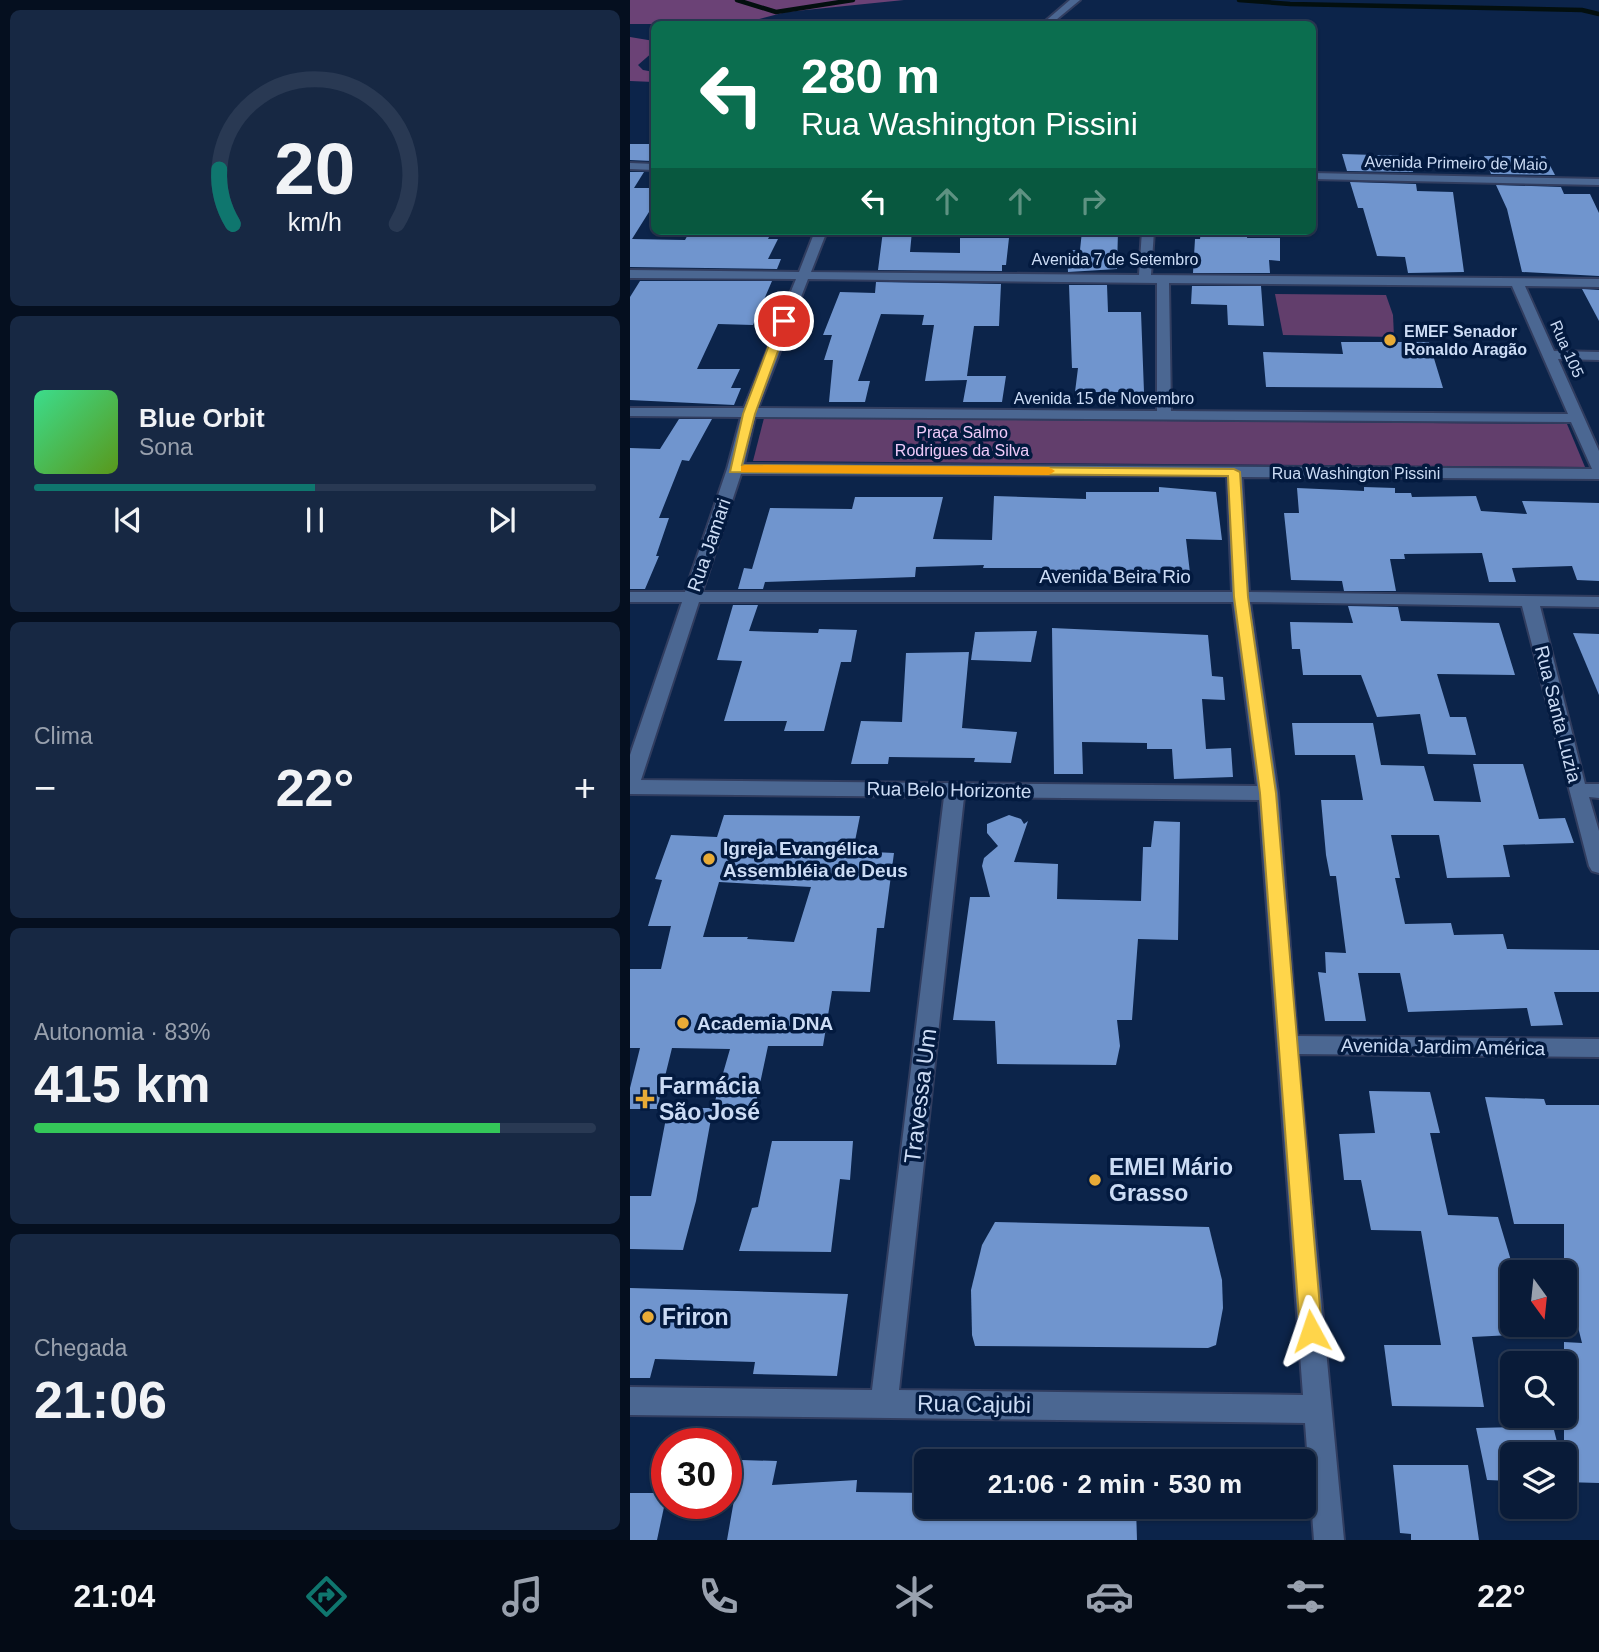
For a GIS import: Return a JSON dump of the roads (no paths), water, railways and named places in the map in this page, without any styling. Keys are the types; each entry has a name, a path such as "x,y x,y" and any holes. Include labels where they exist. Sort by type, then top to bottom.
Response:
{"street":[{"path":"1050,21 1076,0"},
{"path":"630,166 651,167"},
{"name":"Avenida Primeiro de Maio","path":"1316,176 1599,182"},
{"name":"Rua Jamari","path":"630,785 735,469 749,414 801,275 819,235"},
{"path":"1145,277 1148,235"},
{"name":"Avenida 7 de Setembro","path":"630,274 1599,283"},
{"path":"1163,277 1164,416"},
{"name":"Rua 105","path":"1517,283 1552,355 1599,468"},
{"path":"1552,355 1599,356"},
{"name":"Avenida 15 de Novembro","path":"630,412 1578,418"},
{"name":"Rua Washington Pissini","path":"735,469 1599,474"},
{"path":"1234,472 1241,597 1268,793 1286,1045 1329,1540"},
{"name":"Avenida Beira Rio","path":"630,597 1241,597 1599,602"},
{"name":"Rua Santa Luzia","path":"1530,602 1599,866"},
{"name":"Rua Belo Horizonte","path":"630,785 1268,793"},
{"name":"Travessa Um","path":"884,1403 955,790"},
{"path":"1577,790 1599,791"},
{"name":"Avenida Jardim América","path":"1286,1045 1599,1048"},
{"name":"Rua Cajubi","path":"630,1401 1318,1409"}],"waterway":[{"path":"737,0 776,12 853,0"},
{"path":"1239,0 1290,4 1582,10 1599,14"}],"place":[{"name":"EMEF Senador Ronaldo Aragão","path":"1390,340"},
{"name":"Igreja Evangélica Assembléia de Deus","path":"709,859"},
{"name":"Academia DNA","path":"683,1023"},
{"name":"Farmácia São José","path":"645,1099"},
{"name":"EMEI Mário Grasso","path":"1095,1180"},
{"name":"Friron","path":"648,1317"}],"park label":[{"name":"Praça Salmo Rodrigues da Silva","path":"962,441"}]}
